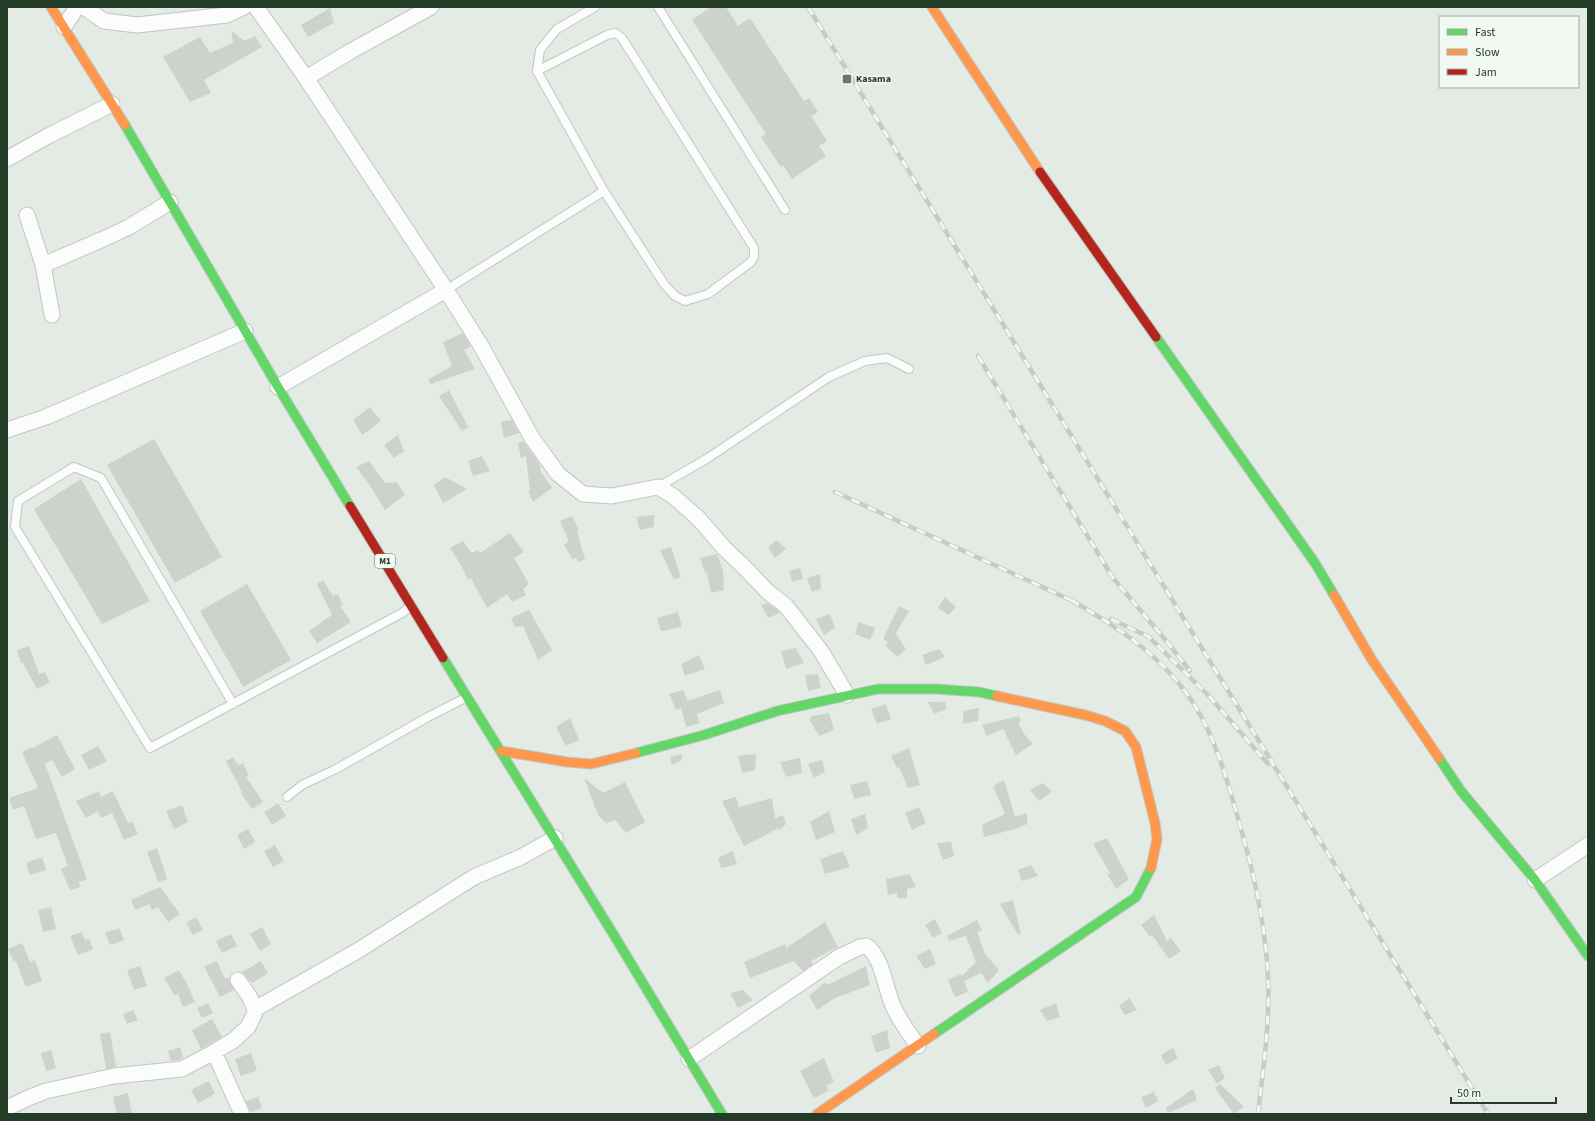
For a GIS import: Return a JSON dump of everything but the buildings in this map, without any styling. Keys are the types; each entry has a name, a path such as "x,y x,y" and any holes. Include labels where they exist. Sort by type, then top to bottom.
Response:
{"street":[{"name":"M1","path":"51,7 112,104 278,387 555,838 722,1114"},
{"path":"64,28 77,7"},
{"path":"84,7 104,21 137,25 227,15 244,7"},
{"path":"256,7 306,78 446,290 480,344 532,438 558,474 583,494 612,496 658,487 673,496 698,518 725,549 744,566 768,592 786,606 821,651 847,695"},
{"path":"306,78 351,51 431,7"},
{"path":"932,7 1037,167 1315,563 1372,660 1461,791 1535,880 1588,956"},
{"path":"7,159 48,136 112,104"},
{"path":"43,265 129,227 170,202"},
{"path":"27,215 43,265 52,315"},
{"path":"278,387 446,290"},
{"path":"7,430 46,417 245,331"},
{"path":"501,751 567,762 591,764 704,735 777,711 878,689 937,689 979,692 1086,715 1105,721 1125,731 1136,747 1155,823 1157,839 1153,865 1136,898 817,1114"},
{"path":"7,1108 46,1091 114,1076 182,1069 234,1040 248,1027 255,1009 359,950 474,877 521,857 555,838"},
{"path":"1535,880 1588,846"},
{"path":"689,1059 839,957 860,947 867,946 872,951 883,974 893,1006 918,1046"},
{"path":"238,980 249,996 255,1009"},
{"path":"214,1052 242,1114"}],"lane":[{"path":"537,71 607,35 615,33 622,38 754,248 754,256 751,262 708,294 685,301 675,296 664,284 604,191 537,71 540,50 557,29 595,7"},
{"path":"658,7 785,210"},
{"path":"446,290 604,191"},
{"path":"658,487 708,458 829,377 864,361 887,358 909,369"},
{"path":"233,704 101,478 74,467 18,500 15,527 150,748 233,704 402,613 412,605"},
{"path":"287,797 302,785 336,769 428,717 468,697"}],"railway":[{"path":"808,7 1488,1114"},
{"path":"978,356 1113,578 1190,671"},
{"path":"835,492 1075,602"},
{"path":"1071,600 1100,617 1140,645 1176,680 1199,712 1208,729 1222,766 1254,880 1265,939 1268,979 1267,1030 1258,1114"},
{"path":"1111,619 1149,637 1209,696 1268,764"}],"traffic: fast":[{"path":"125,125 278,387 350,506"},
{"path":"1156,337 1315,563 1334,595"},
{"path":"443,658 722,1114"},
{"path":"636,753 704,735 777,711 878,689 937,689 979,692 997,696"},
{"path":"1439,758 1461,791 1535,880 1588,956"},
{"path":"934,1034 1136,897 1151,868"}],"traffic: slow":[{"path":"51,7 125,125"},
{"path":"932,7 1040,172"},
{"path":"1334,595 1372,660 1439,758"},
{"path":"997,696 1085,715 1105,721 1125,731 1136,747 1155,823 1157,839 1151,868"},
{"path":"501,751 567,762 591,764 636,753"},
{"path":"817,1114 934,1034"}],"traffic: jam":[{"path":"1040,172 1156,337"},
{"path":"350,506 443,658"}],"place":[{"name":"Kasama","path":"847,79"}]}
